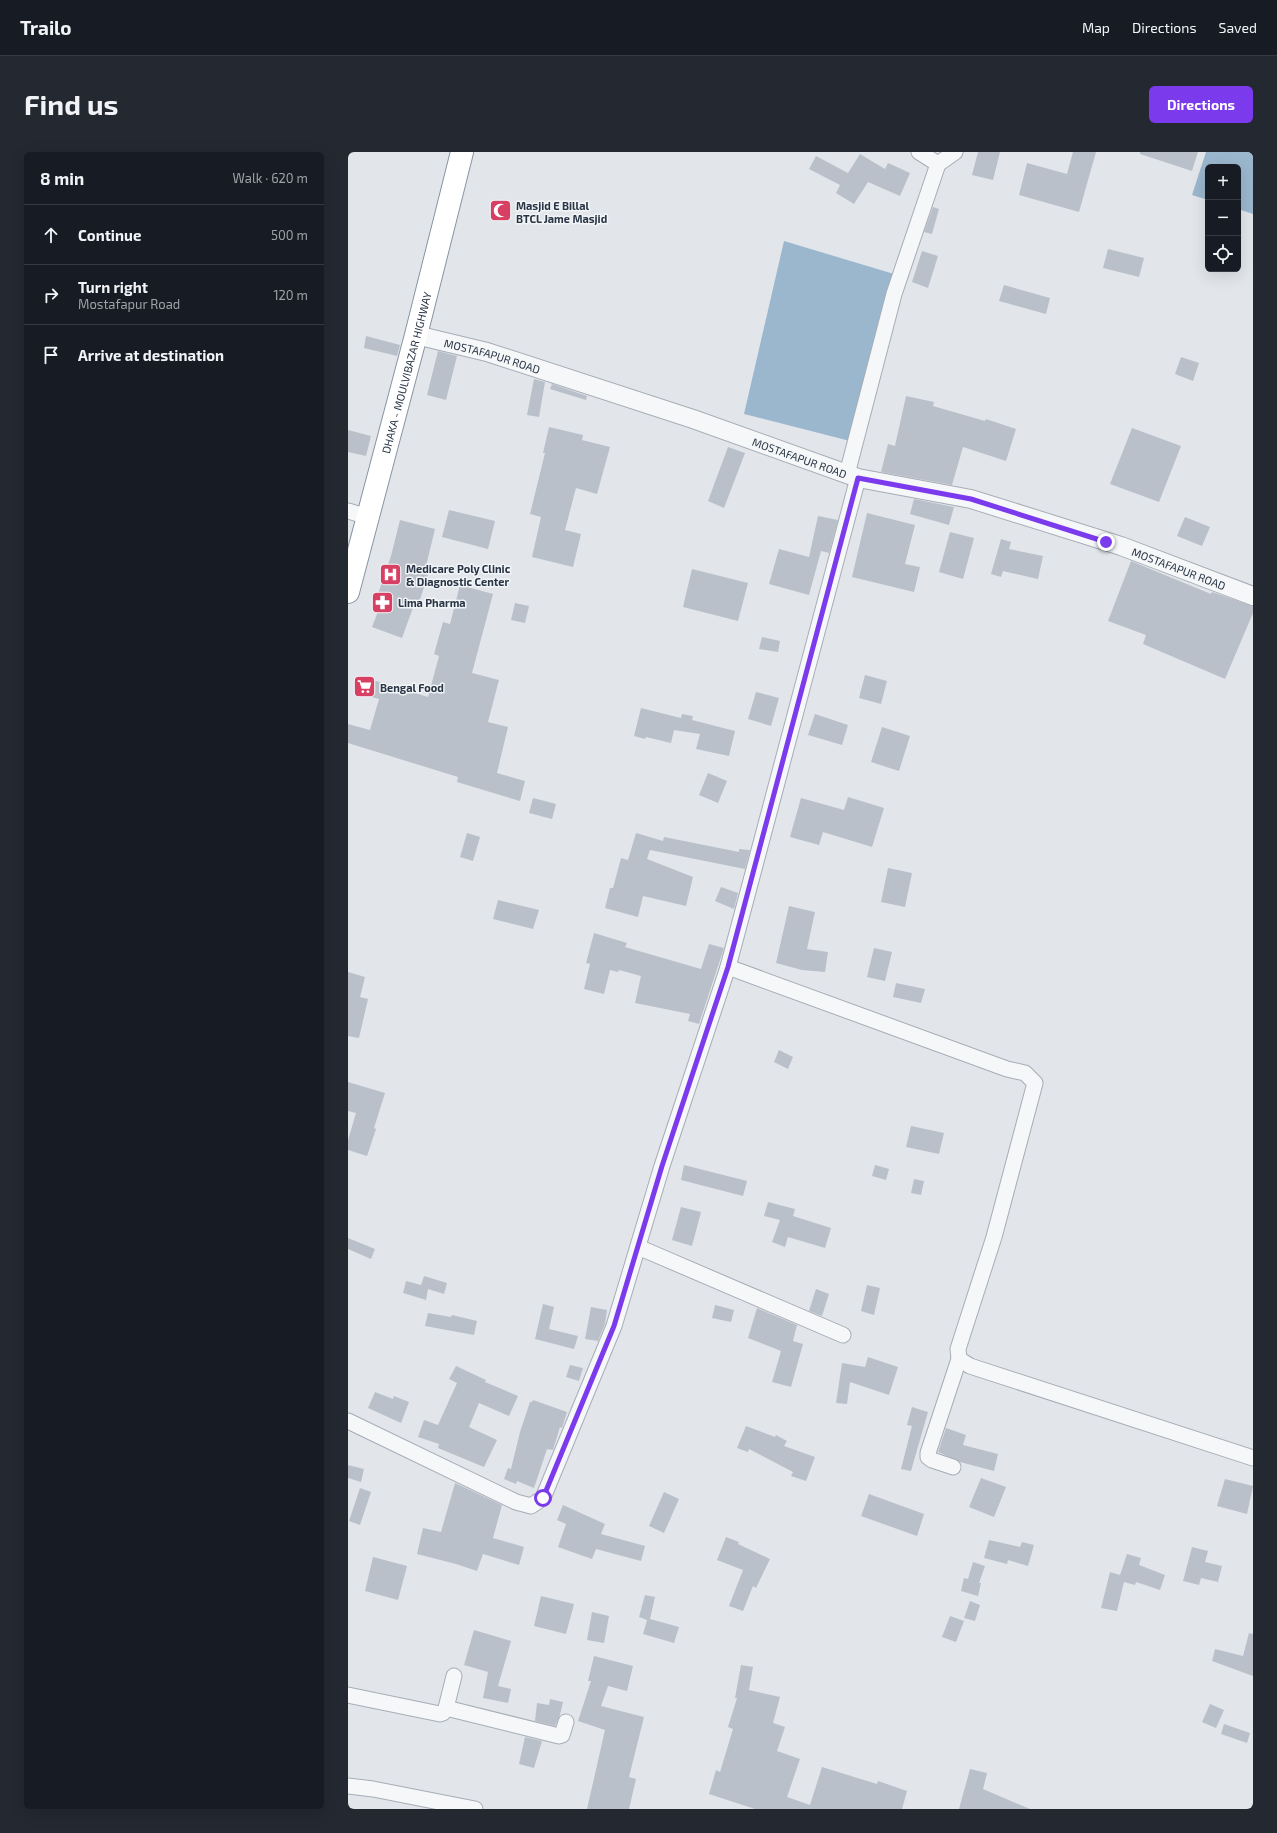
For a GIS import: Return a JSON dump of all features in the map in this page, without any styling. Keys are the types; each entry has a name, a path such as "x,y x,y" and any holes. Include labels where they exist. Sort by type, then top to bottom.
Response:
{"highway":[{"name":"DHAKA - MOULVIBAZAR HIGHWAY","path":"348,592 358,514 416,335 462,152"}],"street":[{"path":"919,152 938,164"},
{"path":"348,1421 516,1502 531,1506 543,1498 614,1326 662,1166 728,967 852,476 894,294 938,164 955,152"},
{"name":"MOSTAFAPUR ROAD","path":"416,335 487,352 693,419 852,476 971,499 1121,546 1253,596"},
{"path":"728,967 1006,1069 1025,1073 1035,1083 994,1238 958,1348 959,1359 928,1453 928,1457 932,1460 953,1467"},
{"path":"638,1247 843,1335"},
{"path":"959,1359 970,1366 1253,1458"},
{"path":"348,1695 440,1714 444,1713 446,1708 454,1676"},
{"path":"446,1708 558,1736 562,1735 566,1722"},
{"path":"348,1786 373,1789 475,1809"}],"water":[{"path":"1206,152 1253,152 1253,214 1241,210 1241,164 1205,164 1205,199 1192,195"},
{"path":"784,241 894,274 850,441 744,414"}],"building":[{"path":"978,152 1000,152 993,180 972,175"},
{"path":"1073,152 1096,152 1079,212 1019,195 1027,163 1067,174"},
{"path":"1140,152 1198,152 1192,171 1140,154"},
{"path":"860,154 885,169 888,163 910,173 900,196 868,182 854,204 836,193 840,185 809,169 816,156 848,173"},
{"path":"933,207 939,209 932,234 924,232"},
{"path":"1108,249 1144,258 1139,277 1103,268"},
{"path":"922,251 938,256 928,288 912,282"},
{"path":"1004,285 1050,298 1046,314 999,301"},
{"path":"366,336 400,345 397,356 364,348"},
{"path":"438,351 457,356 446,400 427,395"},
{"path":"1181,357 1199,363 1193,381 1175,374"},
{"path":"534,379 545,382 539,417 527,415"},
{"path":"552,384 587,396 586,400 550,389"},
{"path":"906,396 934,402 933,406 985,421 986,419 1016,429 1006,461 963,447 952,485 881,472 888,444 895,446"},
{"path":"549,427 583,435 582,440 610,447 597,494 576,488 565,530 581,534 573,567 532,557 541,517 530,514 545,453 543,453"},
{"path":"1132,428 1181,446 1159,502 1110,484"},
{"path":"348,430 371,436 366,456 348,452"},
{"path":"728,447 745,453 724,508 708,501"},
{"path":"914,499 954,507 949,525 910,514"},
{"path":"449,510 495,521 488,549 442,537"},
{"path":"867,513 915,525 905,564 920,567 914,592 852,577"},
{"path":"818,516 838,520 829,553 821,551 809,595 769,584 779,549 809,557"},
{"path":"1185,517 1210,527 1202,546 1177,536"},
{"path":"400,520 435,529 426,566 430,568 418,606 414,605 402,638 372,627 384,596 378,594 391,556"},
{"path":"950,532 974,538 963,579 939,572"},
{"path":"1001,539 1011,542 1009,549 1043,556 1038,579 1003,571 1001,577 991,574"},
{"path":"1131,561 1211,594 1212,592 1253,606 1253,613 1225,679 1143,644 1146,635 1108,621"},
{"path":"692,569 748,583 738,621 683,607"},
{"path":"460,585 493,594 472,673 499,680 488,722 508,727 497,773 525,781 520,801 457,782 458,777 348,743 348,724 370,730 379,699 355,692 360,676 428,697 439,656 434,654 443,622 450,624"},
{"path":"515,603 529,606 525,623 511,620"},
{"path":"762,637 780,641 778,652 759,649"},
{"path":"865,675 887,681 881,704 859,698"},
{"path":"756,692 779,698 771,726 748,719"},
{"path":"641,708 681,718 682,714 693,716 692,720 735,731 729,756 696,749 700,734 674,730 671,743 646,737 645,739 634,736"},
{"path":"815,714 848,725 842,745 808,735"},
{"path":"882,727 910,736 899,771 871,762"},
{"path":"708,773 727,781 718,803 699,795"},
{"path":"848,797 884,808 872,847 823,832 819,845 790,837 801,798 844,810"},
{"path":"533,798 556,804 552,819 529,813"},
{"path":"467,833 480,837 473,861 460,857"},
{"path":"636,833 663,841 664,837 739,852 739,849 750,850 745,869 650,850 647,859 693,877 686,906 643,896 638,917 605,908 610,888 613,888 621,858 628,860"},
{"path":"888,868 912,873 905,907 881,902"},
{"path":"721,887 738,893 734,909 715,901"},
{"path":"498,900 539,910 533,929 493,919"},
{"path":"789,906 815,912 807,949 828,952 825,972 802,970 776,963"},
{"path":"594,933 627,943 625,947 701,969 709,944 724,948 699,1024 688,1021 690,1014 635,1003 641,976 619,970 618,972 610,970 604,994 584,989 590,964 586,963"},
{"path":"874,948 892,952 885,981 867,977"},
{"path":"348,972 365,977 360,997 368,999 359,1038 348,1036"},
{"path":"896,983 925,989 921,1003 893,997"},
{"path":"779,1050 793,1057 788,1069 774,1062"},
{"path":"348,1082 385,1093 374,1128 376,1129 367,1156 348,1150 348,1140 356,1113 348,1111"},
{"path":"911,1126 944,1133 939,1154 906,1147"},
{"path":"684,1165 747,1181 743,1196 681,1180"},
{"path":"875,1165 889,1169 886,1180 872,1176"},
{"path":"914,1179 924,1181 921,1195 911,1193"},
{"path":"768,1202 795,1209 793,1216 831,1228 825,1248 788,1237 785,1247 772,1242 780,1220 764,1216"},
{"path":"681,1207 701,1212 692,1246 672,1240"},
{"path":"348,1238 375,1249 371,1259 348,1249"},
{"path":"424,1276 447,1283 444,1294 428,1289 426,1300 403,1293 406,1281 421,1285"},
{"path":"867,1285 880,1288 874,1315 861,1311"},
{"path":"816,1289 829,1294 822,1316 809,1311"},
{"path":"543,1304 554,1307 549,1329 578,1336 574,1349 535,1339"},
{"path":"715,1305 734,1310 731,1322 712,1318"},
{"path":"591,1307 607,1310 605,1324 598,1341 585,1339"},
{"path":"757,1308 797,1325 793,1341 803,1344 791,1387 772,1382 781,1351 748,1338"},
{"path":"428,1313 451,1317 452,1315 477,1321 474,1335 425,1326"},
{"path":"868,1357 898,1367 889,1395 850,1382 847,1404 836,1403 842,1363 865,1367"},
{"path":"570,1365 583,1368 579,1381 566,1377"},
{"path":"456,1366 486,1380 485,1382 518,1396 509,1416 479,1403 469,1427 497,1440 484,1467 438,1448 439,1444 418,1437 424,1420 438,1425 457,1383 449,1379"},
{"path":"375,1392 393,1399 394,1396 409,1402 401,1423 368,1408"},
{"path":"533,1400 567,1412 562,1428 560,1427 553,1450 547,1449 534,1488 517,1481 516,1484 504,1479 508,1468 511,1469 520,1432 530,1402"},
{"path":"912,1407 928,1412 911,1471 901,1469 912,1426 907,1425"},
{"path":"746,1426 775,1437 776,1435 787,1441 784,1446 815,1457 806,1481 791,1476 793,1472 749,1449 748,1452 737,1448"},
{"path":"946,1428 966,1435 963,1445 998,1454 994,1471 960,1462 938,1452"},
{"path":"348,1465 364,1469 361,1482 348,1478"},
{"path":"981,1478 1006,1487 994,1517 969,1507"},
{"path":"1225,1479 1253,1486 1247,1514 1217,1506"},
{"path":"455,1483 502,1505 493,1538 524,1547 519,1565 483,1554 477,1571 417,1554 423,1528 441,1532"},
{"path":"360,1488 371,1492 360,1525 349,1521"},
{"path":"664,1492 679,1499 664,1533 649,1526"},
{"path":"869,1494 924,1514 917,1536 861,1516"},
{"path":"563,1505 605,1524 601,1534 645,1546 641,1561 596,1549 592,1559 558,1547 566,1524 557,1520"},
{"path":"726,1537 739,1542 738,1544 770,1559 756,1588 753,1586 743,1611 729,1606 743,1570 717,1560"},
{"path":"989,1540 1020,1547 1022,1542 1034,1545 1028,1566 1008,1560 1007,1564 984,1558"},
{"path":"1192,1547 1208,1551 1205,1562 1222,1566 1218,1582 1201,1578 1199,1585 1183,1581"},
{"path":"1127,1554 1141,1558 1139,1565 1165,1575 1160,1590 1136,1582 1135,1585 1124,1582 1117,1611 1101,1608 1110,1572 1120,1575"},
{"path":"373,1557 407,1566 398,1600 365,1591"},
{"path":"973,1562 985,1566 979,1583 981,1583 978,1596 961,1591 964,1578 968,1579"},
{"path":"645,1595 655,1597 650,1619 679,1627 674,1643 643,1634 647,1620 639,1617"},
{"path":"541,1596 574,1604 566,1634 534,1626"},
{"path":"970,1601 980,1605 975,1621 964,1618"},
{"path":"592,1612 609,1616 604,1643 587,1640"},
{"path":"950,1616 964,1621 956,1642 942,1637"},
{"path":"474,1630 511,1641 498,1686 511,1689 508,1703 483,1698 488,1672 464,1665"},
{"path":"1249,1633 1253,1634 1253,1676 1212,1661 1215,1649 1243,1656"},
{"path":"594,1656 633,1666 627,1691 608,1686 601,1706 644,1717 629,1777 636,1779 629,1809 587,1809 605,1730 578,1721 591,1681 588,1681"},
{"path":"741,1665 753,1667 749,1690 780,1697 773,1723 785,1727 777,1751 800,1759 787,1797 810,1805 822,1767 877,1784 878,1781 907,1791 902,1809 755,1809 709,1794 716,1770 720,1772 733,1729 728,1727 737,1698 735,1698"},
{"path":"550,1699 563,1702 560,1715 555,1726 535,1721 537,1703 549,1705"},
{"path":"1210,1704 1224,1710 1216,1728 1202,1722"},
{"path":"1224,1724 1250,1733 1247,1743 1221,1734"},
{"path":"525,1737 542,1741 534,1768 519,1764"},
{"path":"970,1769 987,1773 983,1789 1030,1809 959,1809"}],"place":[{"name":"Masjid E Billal BTCL Jame Masjid","path":"500,211"},
{"name":"Medicare Poly Clinic & Diagnostic Center","path":"390,574"},
{"name":"Lima Pharma","path":"383,602"},
{"name":"Bengal Food","path":"365,687"}],"route":[{"path":"543,1498 614,1326 662,1166 728,967 858,478 971,499 1106,542"}]}
